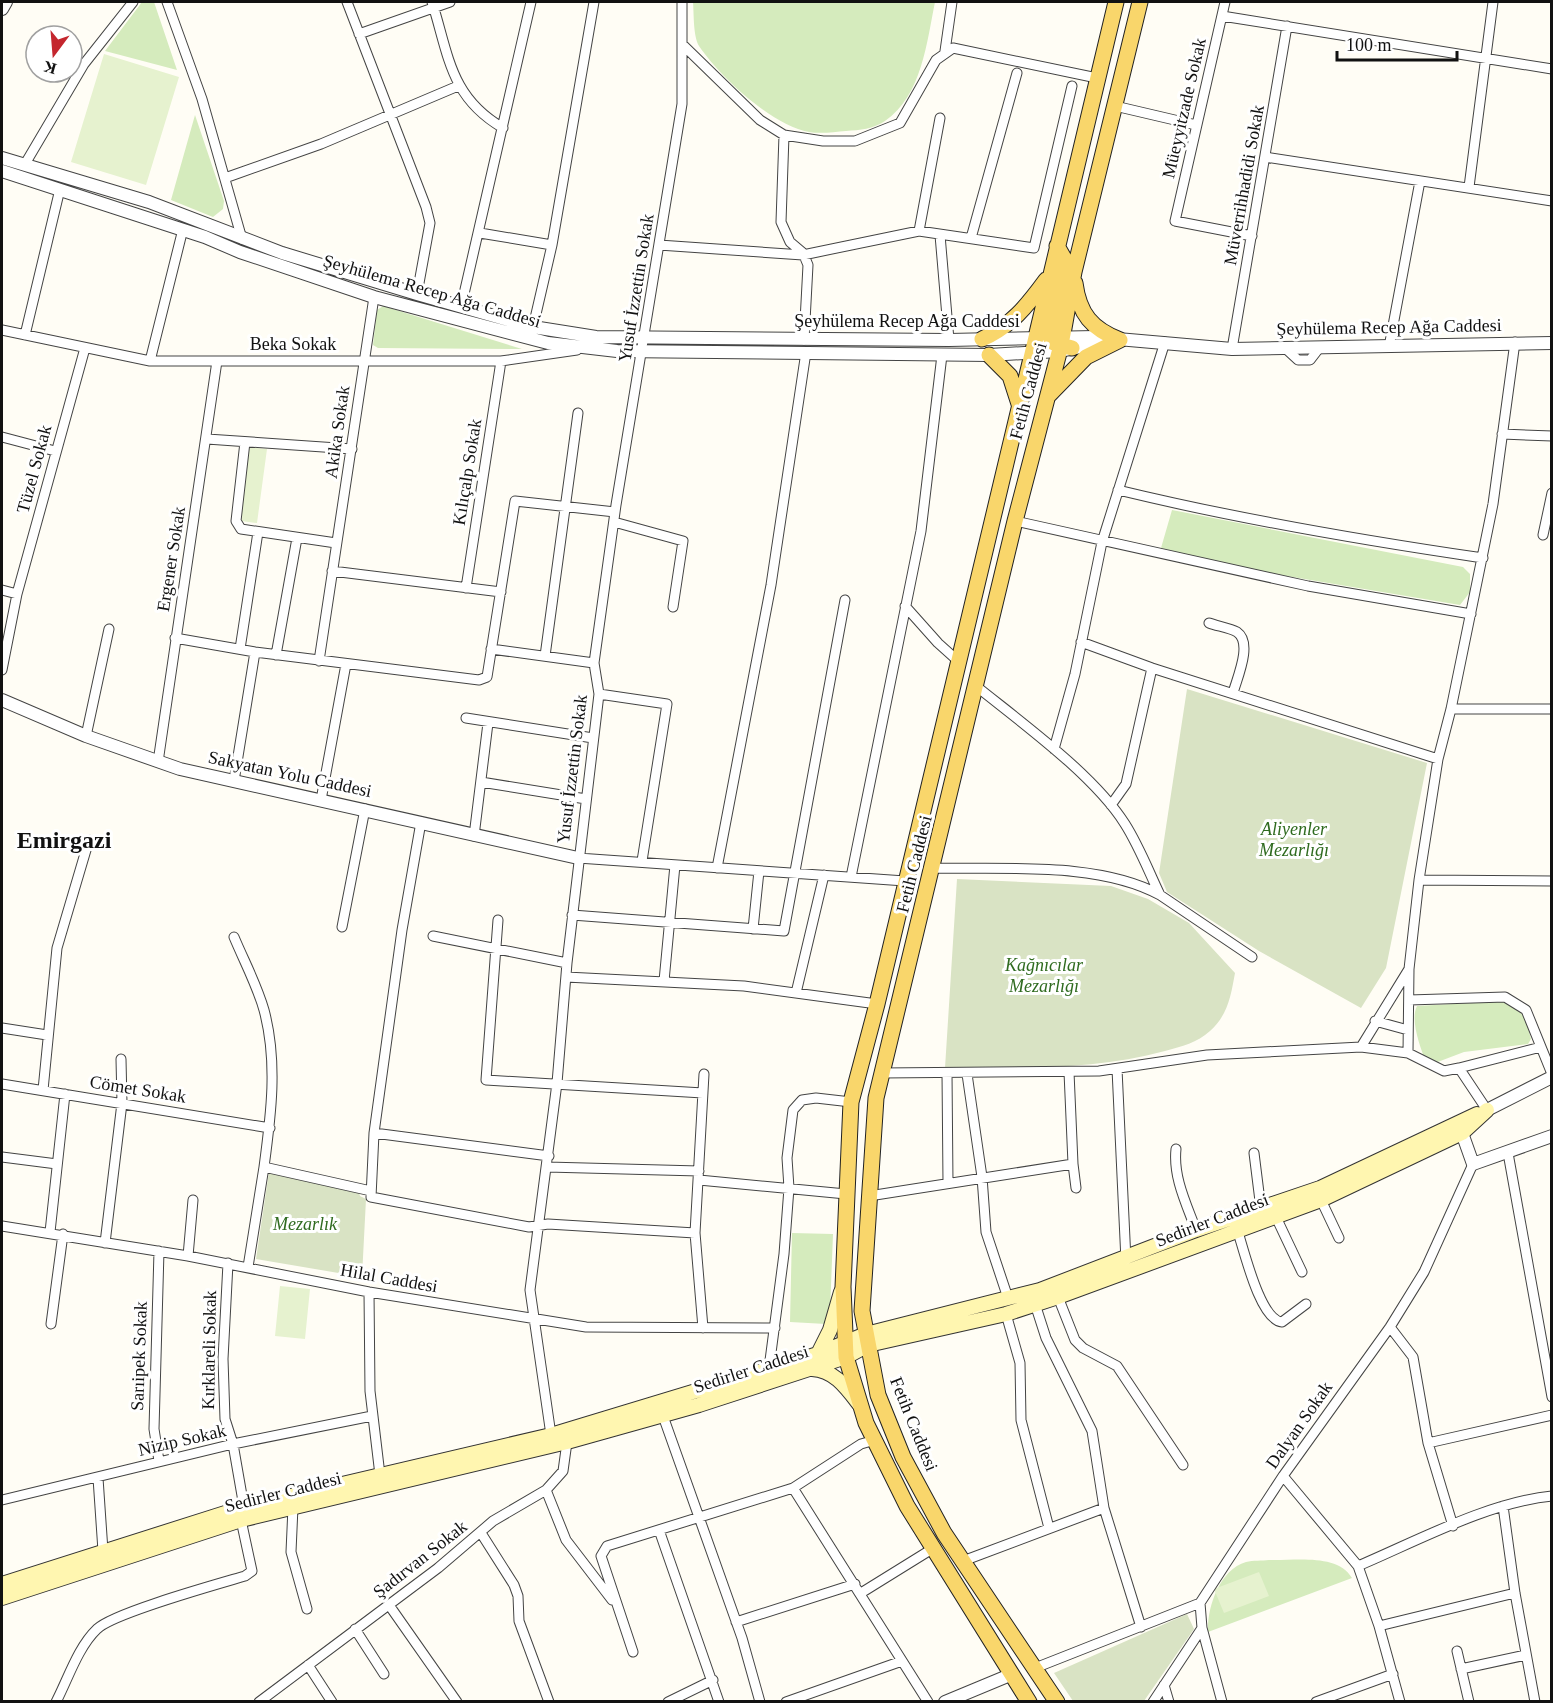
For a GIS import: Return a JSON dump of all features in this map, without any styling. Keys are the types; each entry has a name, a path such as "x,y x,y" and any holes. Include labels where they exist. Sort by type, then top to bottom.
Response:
{"main road":[{"name":"Fetih Caddesi","path":"1056,344 1051,273 1116,2"},
{"name":"Fetih Caddesi","path":"1057,1701 988,1603 944,1533 903,1457 878,1395 862,1311 876,1098 1047,397 1056,344 1140,2"},
{"path":"1035,440 1036,419 1056,344 1065,261 1057,246"},
{"path":"1074,272 1081,309 1091,324 1103,333 1120,340"},
{"path":"982,339 1001,331 1017,317 1051,273"},
{"path":"1047,397 1086,357 1120,340"},
{"name":"Fetih Caddesi","path":"1029,1701 1010,1675 932,1549 907,1506 875,1440 860,1406 845,1351 843,1287 851,1102 877,1004 1031,353 1056,344"},
{"path":"989,355 1010,376 1019,406"},
{"name":"Sedirler Caddesi","path":"2,1598 243,1514 292,1507 567,1442 663,1416 810,1369 867,1339 1128,1264 1237,1229 1321,1200 1462,1132 1487,1110"},
{"name":"Sedirler Caddesi","path":"867,1339 1006,1314 1058,1298 1196,1230 1320,1188 1487,1110"},
{"path":"818,1354 830,1330 843,1287"},
{"name":"Sedirler Caddesi","path":"2,1584 103,1551 380,1475 551,1435 818,1354 845,1351"},
{"path":"810,1369 821,1369 836,1377 860,1406"},
{"path":"972,1612 988,1603"}],"street":[{"path":"2,9 6,2"},
{"path":"25,164 84,64 133,2"},
{"path":"167,2 202,99 242,239"},
{"path":"347,2 389,116 426,207 430,223 417,294"},
{"path":"359,34 433,4 450,2"},
{"path":"461,307 480,233 531,2"},
{"path":"533,327 552,245 594,2"},
{"name":"Yusuf İzzettin Sokak","path":"551,1435 532,1318 530,1290 548,1167 578,858 599,694 594,663 615,517 682,104 684,46 682,2"},
{"path":"945,51 952,2"},
{"name":"Müeyyitzade Sokak","path":"1225,2 1175,221 1252,236"},
{"path":"1469,188 1493,2"},
{"path":"433,4 458,86 468,102 485,118 503,128"},
{"path":"1222,16 1551,69"},
{"name":"Müverrihhadidi Sokak","path":"1232,348 1287,26"},
{"path":"684,46 760,120 784,135 823,141 855,141 900,123 936,60 945,51 953,48 1097,78"},
{"path":"971,238 1017,73"},
{"path":"225,178 321,144 458,86"},
{"path":"659,245 804,255 919,231 1034,248 1072,86"},
{"path":"1115,106 1196,125"},
{"path":"919,231 940,118"},
{"path":"717,868 771,585 805,346 808,265 804,255 790,242 781,222 784,135"},
{"name":"Şeyhülema Recep Ağa Caddesi","path":"2,158 149,202 242,239 417,294 533,327 596,337 805,346 942,355 1031,353"},
{"path":"1265,158 1551,201"},
{"name":"Şeyhülema Recep Ağa Caddesi","path":"2,171 183,229 240,252 374,297 511,335 587,348 643,351 982,339 1056,344 1120,340 1232,348 1551,343"},
{"path":"1389,347 1420,181"},
{"path":"25,335 60,189"},
{"path":"150,361 183,229"},
{"path":"480,233 552,245"},
{"path":"940,235 949,340"},
{"name":"Akika Sokak","path":"319,661 374,297"},
{"name":"Beka Sokak","path":"2,330 150,361 501,361 587,348"},
{"path":"1054,749 1081,642 1102,542 1165,342"},
{"path":"1408,1053 1409,969 1419,880 1438,759 1451,710 1483,558 1515,342"},
{"name":"Tüzel Sokak","path":"2,670 17,594 85,348"},
{"path":"851,877 921,531 942,355"},
{"name":"Ergener Sokak","path":"158,762 217,361"},
{"name":"Kılıçalp Sokak","path":"466,588 501,361"},
{"path":"545,656 578,413"},
{"path":"1502,434 1551,436"},
{"path":"2,436 55,451"},
{"path":"207,439 352,449"},
{"path":"245,441 236,521 241,529 336,543"},
{"path":"1118,490 1177,504 1361,540 1483,558"},
{"path":"1543,535 1551,493"},
{"path":"175,638 319,661 479,680 487,677 515,501 566,507 615,517 683,541 673,607"},
{"path":"1015,521 1308,586 1470,614"},
{"path":"240,650 258,532"},
{"path":"276,655 297,538"},
{"path":"332,571 501,592"},
{"path":"2,590 17,594"},
{"path":"572,915 784,931 845,600"},
{"path":"905,606 938,644 958,661"},
{"path":"1209,623 1237,632 1241,637 1244,648 1233,693"},
{"path":"86,736 109,628"},
{"path":"1081,642 1152,668 1438,759"},
{"path":"491,649 594,663"},
{"path":"234,782 255,652"},
{"path":"321,800 346,664"},
{"path":"1111,805 1126,784 1152,668"},
{"path":"976,686 1054,749 1111,805 1126,825 1160,895"},
{"path":"599,694 667,705 642,861"},
{"name":"Sakyatan Yolu Caddesi","path":"2,700 86,736 158,762 234,782 365,809 474,836 578,858"},
{"path":"1451,710 1551,709"},
{"path":"466,718 593,738"},
{"path":"474,836 488,723"},
{"path":"481,782 586,800"},
{"path":"342,927 365,809"},
{"path":"422,822 402,930 374,1133 371,1197 539,1226 548,1224 695,1233"},
{"path":"43,1090 57,948 89,840"},
{"path":"578,858 905,881"},
{"path":"664,981 675,865"},
{"path":"933,868 1070,872 1120,880 1145,887 1160,895 1252,957"},
{"path":"753,929 759,871"},
{"path":"796,993 824,875"},
{"path":"1419,880 1551,881"},
{"path":"498,920 494,947 486,1080 704,1093"},
{"path":"433,936 567,963"},
{"path":"234,937 264,1010 272,1054 270,1128 248,1267"},
{"path":"1361,1047 1409,969"},
{"path":"566,977 744,986 877,1004"},
{"path":"1409,1000 1505,997 1526,1010 1551,1075"},
{"path":"1375,1021 1408,1030"},
{"path":"2,1028 47,1035"},
{"path":"882,1073 1069,1072 1117,1069 1207,1055 1361,1047 1408,1053 1444,1071 1541,1047"},
{"path":"105,1243 123,1103 121,1059"},
{"path":"1459,1068 1487,1110"},
{"path":"1117,1069 1128,1264"},
{"path":"1069,1072 1072,1164 1076,1188"},
{"path":"947,1073 948,1183"},
{"path":"703,1328 695,1233 704,1074"},
{"path":"967,1074 982,1177 986,1232 1008,1298"},
{"name":"Sedirler Caddesi","path":"1487,1110 1551,1075"},
{"name":"Cömet Sokak","path":"2,1084 270,1128"},
{"path":"50,1232 65,1094"},
{"path":"769,1368 789,1188 787,1158 793,1110 802,1100 816,1098 851,1102"},
{"path":"1462,1132 1473,1164 1551,1136"},
{"path":"374,1133 549,1156"},
{"path":"1176,1149 1178,1178 1196,1230"},
{"path":"1254,1153 1261,1209"},
{"path":"1508,1153 1551,1397"},
{"path":"2,1157 57,1164"},
{"path":"869,1196 1072,1164"},
{"name":"Dalyan Sokak","path":"1200,1603 1283,1476 1389,1327 1424,1272 1473,1164"},
{"path":"264,1167 371,1191"},
{"path":"548,1167 699,1176 846,1194"},
{"path":"188,1256 194,1200"},
{"path":"1321,1200 1339,1238"},
{"path":"1275,1215 1302,1272"},
{"name":"Hilal Caddesi","path":"2,1226 63,1234 228,1263 369,1292 586,1327 775,1328"},
{"path":"1237,1229 1263,1306 1273,1319 1282,1322 1306,1304"},
{"path":"51,1324 63,1234"},
{"name":"Sarıipek Sokak","path":"159,1251 154,1429 159,1461"},
{"name":"Kırklareli Sokak","path":"56,1701 87,1643 98,1628 132,1613 245,1576 252,1571 233,1444 225,1419 223,1359 228,1263"},
{"path":"369,1292 372,1416 380,1475"},
{"path":"1058,1298 1075,1340 1083,1348 1117,1366 1183,1465"},
{"path":"1035,1304 1046,1338 1092,1431 1104,1508 1141,1627"},
{"path":"1006,1314 1020,1363 1021,1420 1048,1528"},
{"path":"1389,1327 1413,1357 1428,1443 1453,1526"},
{"path":"1428,1443 1551,1415"},
{"name":"Nizip Sokak","path":"2,1500 233,1444 372,1416"},
{"path":"663,1416 736,1622 760,1701"},
{"path":"551,1435 567,1442"},
{"path":"633,1652 601,1556 607,1546 793,1488 861,1444 875,1440"},
{"name":"Şadırvan Sokak","path":"259,1701 389,1605 493,1521 546,1490 563,1472 567,1442"},
{"path":"1283,1476 1358,1566 1379,1626 1400,1701"},
{"path":"98,1478 103,1551"},
{"path":"793,1488 928,1701"},
{"path":"546,1490 566,1540 618,1606"},
{"path":"1358,1566 1503,1506 1551,1496"},
{"path":"1503,1506 1515,1593 1535,1701"},
{"path":"292,1507 291,1552 307,1609"},
{"path":"963,1561 1104,1508"},
{"path":"659,1530 720,1701"},
{"path":"481,1533 514,1585 518,1596 519,1621 549,1701"},
{"path":"861,1593 932,1549"},
{"path":"736,1622 855,1584"},
{"path":"1379,1626 1515,1593"},
{"path":"1035,1668 1200,1603 1202,1628 1222,1701"},
{"path":"389,1605 457,1701"},
{"path":"1153,1701 1202,1628"},
{"path":"355,1629 384,1674"},
{"path":"1457,1651 1469,1701"},
{"path":"1461,1670 1526,1655"},
{"path":"786,1701 902,1661"},
{"path":"308,1665 332,1701"},
{"path":"1316,1701 1393,1674"},
{"path":"945,1701 1010,1675"},
{"path":"668,1701 713,1680"},
{"path":"1164,1685 1169,1701"}],"green space":[{"path":"142,2 154,2 177,70 105,51"},
{"path":"693,2 935,2 921,67 915,83 897,110 885,121 871,127 818,133 795,128 780,120 748,98 720,72 697,42"},
{"path":"104,54 179,77 146,185 71,162"},
{"path":"195,115 224,201 223,209 213,217 171,200"},
{"path":"383,306 522,349 378,348 373,345 377,310"},
{"path":"248,447 267,449 257,523 241,521"},
{"path":"1172,510 1463,567 1470,574 1470,592 1460,605 1244,569 1161,548"},
{"name":"Aliyenler Mezarlığı","path":"1187,689 1427,763 1386,968 1361,1008 1259,951 1167,892 1159,873"},
{"name":"Kağnıcılar Mezarlığı","path":"957,879 1111,886 1148,899 1189,923 1235,973 1225,1011 1210,1031 1189,1044 1138,1057 1056,1067 945,1068"},
{"path":"1504,1001 1525,1016 1531,1039 1528,1044 1464,1052 1435,1063 1425,1060 1415,1026 1417,1006"},
{"name":"Mezarlık","path":"269,1172 359,1192 360,1196 366,1199 362,1277 256,1259"},
{"path":"792,1233 833,1234 830,1312 826,1324 790,1322"},
{"path":"280,1286 310,1289 305,1339 275,1336"},
{"path":"1269,1560 1326,1562 1345,1570 1352,1578 1208,1632 1212,1601 1222,1581 1237,1566 1246,1562"},
{"path":"1259,1572 1269,1596 1224,1613 1214,1589"},
{"path":"1187,1614 1194,1629 1144,1701 1073,1701 1054,1673"}],"district":[{"name":"Emirgazi","path":"64,840"}]}
